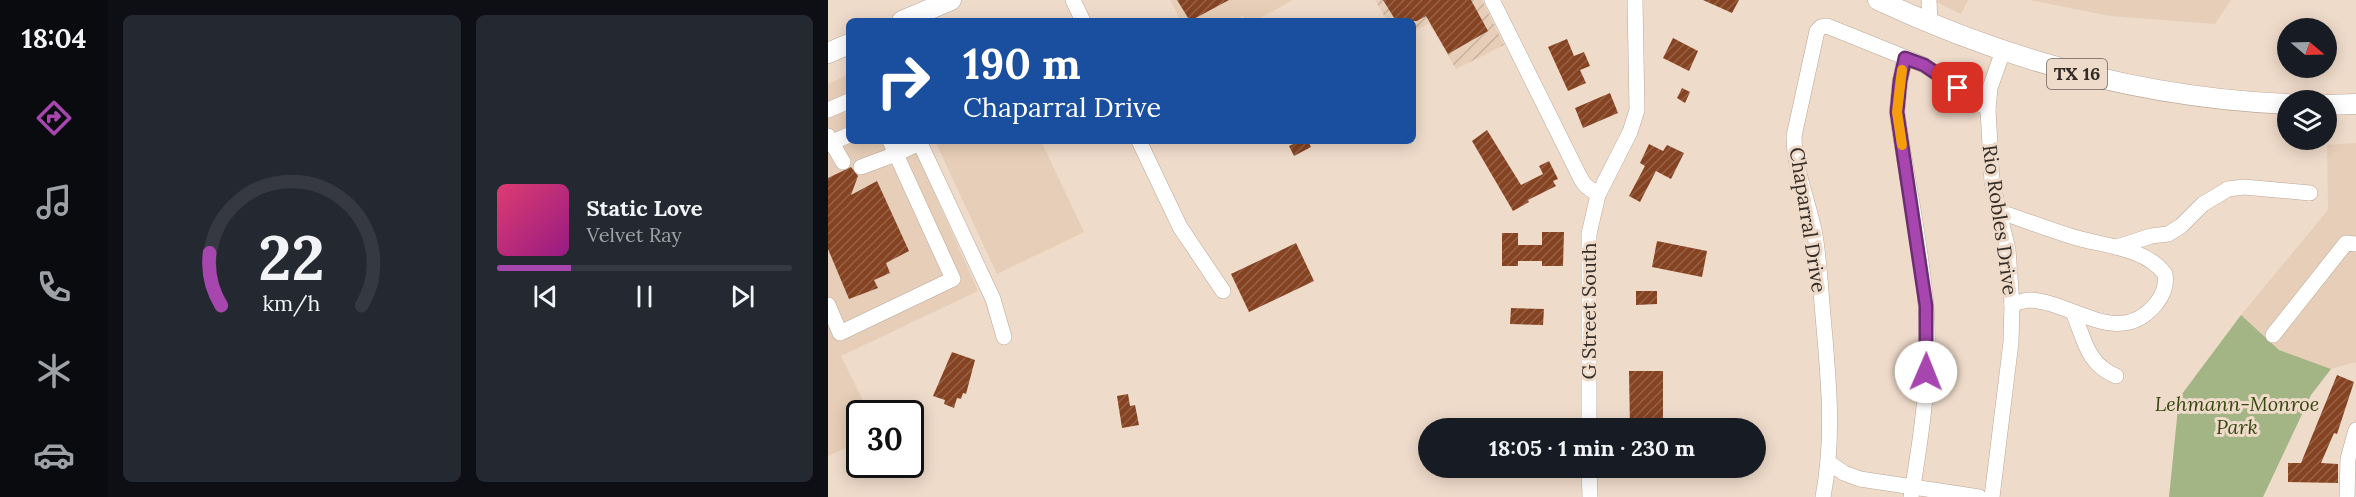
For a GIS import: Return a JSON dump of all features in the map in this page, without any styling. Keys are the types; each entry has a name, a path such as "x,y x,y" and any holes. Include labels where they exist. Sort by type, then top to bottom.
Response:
{"main road":[{"path":"909,18 951,0"},
{"name":"TX 16","path":"1878,0 1930,24 2054,68 2150,90 2218,100 2277,103"},
{"path":"828,53 846,45"},
{"path":"2337,105 2356,104"}],"street":[{"path":"1073,0 1082,18"},
{"path":"1492,0 1581,179 1598,195"},
{"name":"G Street South","path":"1589,418 1589,234 1598,195 1630,132 1637,110 1635,0"},
{"path":"1929,0 1930,24"},
{"name":"Chaparral Drive","path":"1823,497 1830,426 1818,263 1806,195 1794,152 1796,125 1814,37 1821,27 1827,26 1905,58 1941,75 1988,109"},
{"name":"Rio Robles Drive","path":"1992,497 2001,444 2011,342 2012,304 2008,250 1990,165 1988,109 1990,88 2003,51"},
{"path":"1905,58 1897,112 1921,263 1927,318 1925,406 1912,492"},
{"path":"828,110 846,102"},
{"path":"843,162 829,141 846,136"},
{"path":"861,167 893,148 911,144"},
{"path":"921,144 993,299 1004,337"},
{"path":"1140,144 1180,226 1223,291"},
{"path":"828,305 840,333 953,279 893,148"},
{"path":"2117,247 2151,236 2168,234 2181,226 2203,204 2228,189 2244,187 2310,193"},
{"path":"1998,211 2078,238 2117,247 2153,263 2165,273 2164,289 2157,302 2147,314 2136,321 2109,322 2032,300 2012,304"},
{"path":"2273,335 2346,243 2356,244"},
{"path":"2073,312 2089,353 2095,362 2104,371 2116,376"},
{"path":"2347,497 2348,459 2355,440"},
{"path":"1828,462 1860,478 1912,492 1979,497"},
{"path":"1589,478 1590,497"}],"shaded area":[{"path":"1170,0 1293,0 1260,18 1243,16 1239,18 1179,18"},
{"path":"1375,0 1482,0 1504,45 1456,69 1429,23 1416,30 1416,18 1385,18"},
{"path":"1932,0 1968,0 1961,14"},
{"path":"2029,0 2231,0 2215,24 2110,16"},
{"path":"846,75 846,144 912,144 978,291 841,356 863,400 846,400 846,448 828,456 828,84"},
{"path":"2356,143 2356,362 2331,369 2279,350 2241,315 2328,210 2327,150 2337,150 2337,144"},
{"path":"936,144 1042,144 1084,232 997,274"}],"green space":[{"name":"Lehmann-Monroe Park","path":"2241,315 2279,350 2331,369 2311,395 2263,497 2169,497 2179,398"}],"building":[{"path":"1177,0 1229,0 1196,18 1188,18"},
{"path":"1383,0 1471,0 1488,31 1448,54 1426,16 1417,21 1416,18 1394,18"},
{"path":"1703,0 1739,0 1732,13"},
{"path":"1673,38 1698,51 1689,71 1663,58"},
{"path":"1567,39 1574,56 1584,52 1590,66 1580,70 1586,83 1568,91 1548,47"},
{"path":"1682,88 1690,92 1685,103 1677,98"},
{"path":"1610,93 1618,113 1583,128 1575,108"},
{"path":"1487,130 1521,185 1543,174 1539,166 1549,161 1558,179 1553,181 1556,186 1528,200 1529,202 1513,211 1472,141"},
{"path":"1310,144 1311,147 1294,156 1289,146"},
{"path":"1649,144 1663,151 1667,145 1684,153 1671,179 1656,171 1640,202 1629,196 1645,166 1640,163"},
{"path":"851,167 858,176 851,195 877,181 909,251 886,263 890,273 874,280 878,288 849,299 828,249 828,178"},
{"path":"1542,232 1564,232 1563,266 1542,266 1542,261 1518,261 1518,266 1502,266 1502,233 1518,233 1518,245 1542,245"},
{"path":"1657,241 1707,251 1702,277 1652,267"},
{"path":"1296,243 1314,281 1249,312 1231,274"},
{"path":"1636,291 1657,291 1657,304 1636,305"},
{"path":"1511,308 1544,309 1543,325 1510,324"},
{"path":"952,352 975,360 966,394 963,393 961,399 957,398 954,408 944,404 945,400 933,396"},
{"path":"1629,371 1663,371 1663,418 1630,418"},
{"path":"2337,375 2354,382 2337,434 2334,433 2321,463 2338,464 2338,483 2288,482 2288,463 2301,463"},
{"path":"1128,394 1130,406 1135,405 1139,425 1122,428 1117,396"}],"slow traffic":[{"path":"1902,70 1897,112 1902,145"}],"route":[{"path":"1926,372 1926,306 1897,112 1905,58 1924,65 1958,88"}]}
